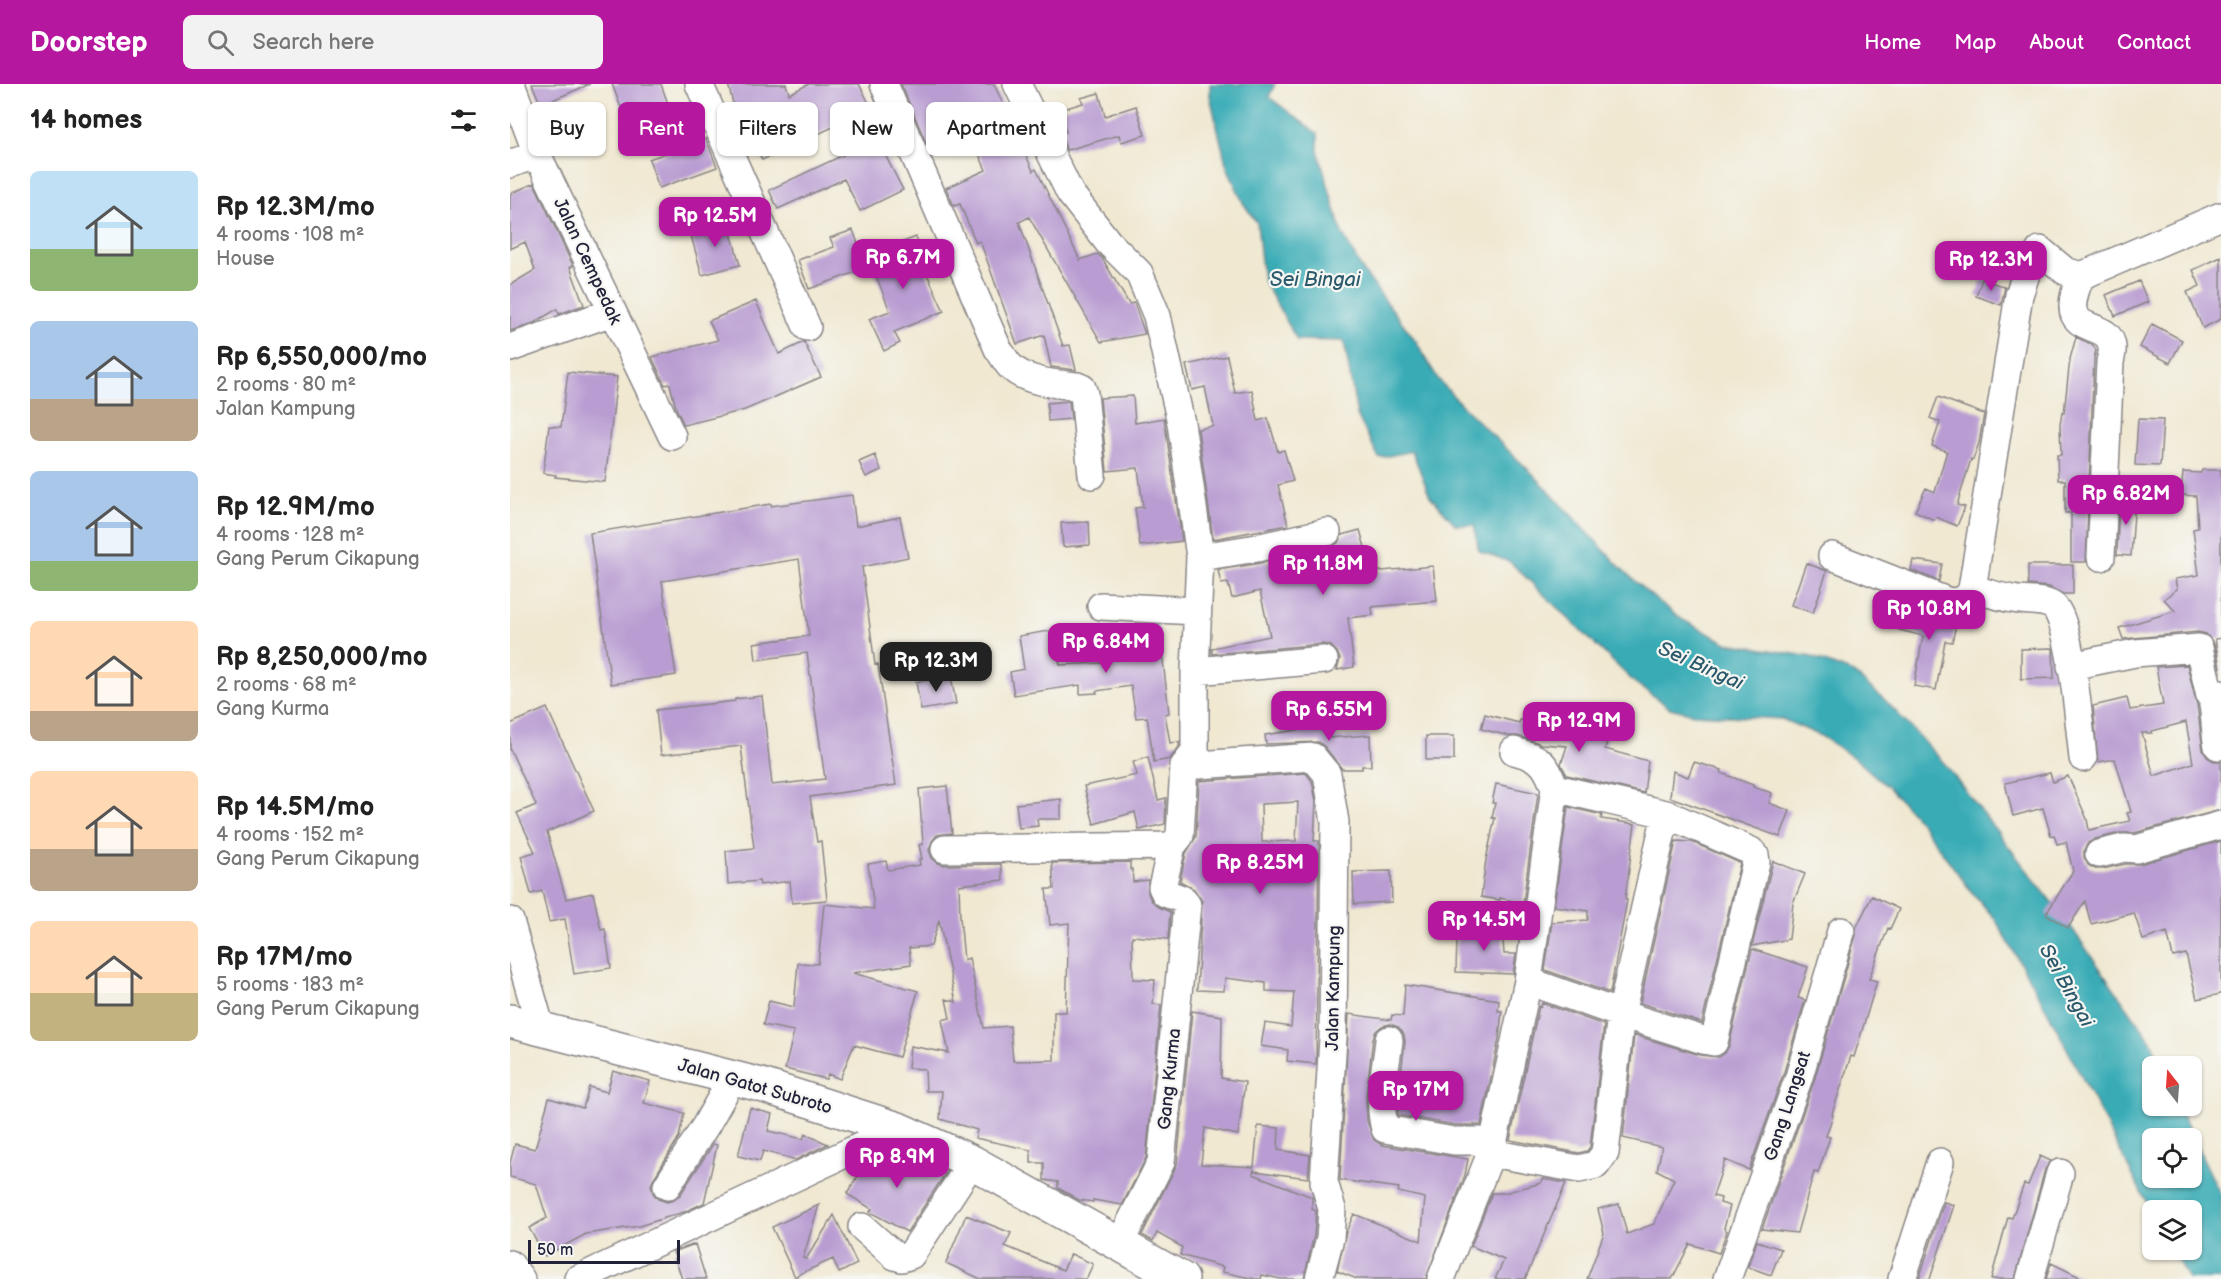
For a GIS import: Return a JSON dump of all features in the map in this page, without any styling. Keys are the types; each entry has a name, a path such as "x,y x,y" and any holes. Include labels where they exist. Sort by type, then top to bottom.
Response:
{"main road":[{"name":"Jalan Gatot Subroto","path":"510,1020 732,1079 761,1084 898,1129 972,1162 1182,1279"}],"street":[{"name":"Jalan Cempedak","path":"511,84 528,130"},
{"path":"699,84 807,327"},
{"path":"884,84 998,349 1010,367 1027,376 1044,382 1082,388 1092,476"},
{"path":"945,849 1172,846 1180,836 1184,766 1195,752 1196,611 1200,556 1181,423 1157,316 1139,273 1108,242 1070,193 1017,84"},
{"path":"510,164 532,156"},
{"name":"Jalan Cempedak","path":"538,156 672,436"},
{"path":"1832,556 1947,601 1955,602 1965,599 1972,589 2019,295 2027,271 2040,250 2065,271 2081,276 2221,216"},
{"path":"2081,276 2071,303 2072,311 2076,318 2103,334 2113,347 2110,362 2101,557"},
{"path":"510,348 612,312"},
{"path":"1200,556 1257,548 1327,532"},
{"path":"1972,589 2012,599 2048,604 2055,608 2062,620 2072,666 2083,758"},
{"path":"1101,606 1196,611"},
{"path":"2072,666 2135,653 2199,648 2216,695 2214,706 2217,739 2218,746 2221,745"},
{"path":"1195,671 1324,660"},
{"path":"1441,1279 1491,1153 1528,981 1555,788 1548,770 1537,757 1514,751"},
{"name":"Jalan Kampung","path":"1184,766 1313,757 1327,774 1335,822 1333,1038 1324,1182 1332,1209 1330,1238 1319,1279"},
{"path":"1528,981 1621,1014 1714,1042 1754,870 1755,855 1751,852 1666,814 1555,788"},
{"path":"1389,1040 1381,1116 1385,1129 1454,1141 1480,1141 1491,1153 1579,1169 1596,1166 1605,1153 1621,1014 1666,814"},
{"path":"2099,854 2124,848 2136,849 2221,825"},
{"name":"Gang Kurma","path":"1120,1243 1161,1162 1187,905 1182,899 1162,890 1172,846"},
{"path":"510,921 542,1029"},
{"name":"Gang Langsat","path":"1727,1279 1799,1077 1841,931"},
{"path":"667,1186 732,1079"},
{"path":"578,1279 898,1129"},
{"path":"862,1227 896,1256 902,1258 911,1255 972,1162"},
{"path":"1902,1279 1940,1162"},
{"path":"2030,1279 2060,1173"},
{"path":"510,1264 521,1279"}],"water":[{"name":"Sei Bingai","path":"1210,84 1275,84 1269,97 1318,134 1318,151 1342,233 1363,271 1416,341 1438,379 1467,411 1532,473 1619,566 1649,594 1683,620 1727,643 1812,657 1853,673 1885,700 1944,763 2071,927 2151,1041 2158,1056 2142,1056 2142,1116 2183,1116 2189,1128 2142,1128 2142,1188 2202,1188 2202,1156 2221,1196 2221,1279 2188,1279 2178,1260 2202,1260 2202,1200 2145,1200 2048,1012 1995,919 1971,891 1919,821 1890,789 1857,760 1821,736 1782,719 1694,714 1670,708 1634,682 1510,562 1479,551 1474,525 1456,525 1430,496 1412,451 1379,458 1357,415 1344,341 1297,340 1263,280 1257,223 1243,203 1226,164 1210,96"}],"building":[{"path":"532,84 590,84 548,102 540,102"},
{"path":"612,84 661,84 667,102 619,102"},
{"path":"728,84 786,84 789,94 809,84 859,84 868,102 830,102 830,128 818,134 818,102 733,102"},
{"path":"901,84 994,84 1002,102 926,102 926,143 914,115 914,102 909,102"},
{"path":"1099,93 1105,116 1136,106 1145,135 1121,142 1119,135 1067,150 1067,108 1083,103 1081,98"},
{"path":"705,139 717,167 659,188 649,159 658,156 705,156"},
{"path":"841,156 886,156 903,190 860,211 844,179 778,209 769,190"},
{"path":"980,156 1026,156 1033,171 1036,169 1080,260 1097,254 1102,258 1129,304 1134,303 1145,334 1101,342 1029,217 1019,222 1063,346 1070,345 1076,370 1051,367 1044,335 1017,344 980,241 976,243 960,204 954,206 946,188 986,170"},
{"path":"534,183 573,266 570,267 584,305 559,314 557,309 534,323 510,331 510,285 535,270 525,242 510,249 510,194"},
{"path":"728,222 740,265 702,275 690,232"},
{"path":"853,230 867,268 809,289 798,260 834,247 830,238"},
{"path":"916,237 929,273 927,274 944,311 894,332 900,343 884,351 869,319 890,311 868,255"},
{"path":"2221,257 2221,319 2203,328 2187,292 2200,286 2193,270"},
{"path":"1982,279 2005,287 2001,305 1976,296"},
{"path":"2139,281 2148,302 2115,316 2106,295"},
{"path":"756,301 779,354 804,342 821,377 745,410 684,425 676,408 670,384 665,385 652,357 718,340 709,321"},
{"path":"2152,324 2182,340 2170,363 2140,347"},
{"path":"2076,337 2093,345 2096,350 2086,562 2071,562 2071,513 2065,513 2065,480 2058,480 2057,455 2061,455 2060,425 2062,413 2064,413 2070,359"},
{"path":"1227,356 1235,393 1252,390 1258,421 1268,418 1278,452 1284,450 1293,481 1278,485 1288,525 1213,539 1198,429 1213,426 1205,387 1192,390 1186,365"},
{"path":"568,372 617,377 605,482 555,477 556,475 543,473 549,426 561,427"},
{"path":"1133,396 1135,423 1164,418 1182,541 1140,546 1135,508 1143,507 1138,468 1107,471 1100,398"},
{"path":"1938,397 1984,414 1979,443 1973,460 1971,459 1957,505 1965,507 1957,526 1936,517 1934,520 1915,511 1926,488 1935,492 1947,451 1932,446 1940,422 1930,418"},
{"path":"1069,401 1071,419 1048,421 1047,403"},
{"path":"2138,419 2163,420 2160,466 2135,465"},
{"path":"875,455 881,470 866,477 859,462"},
{"path":"2202,470 2221,470 2221,638 2215,639 2221,673 2214,644 2206,634 2198,632 2123,639 2119,628 2175,611 2164,599 2177,589 2175,579 2199,575 2193,529 2198,528 2196,496 2181,495 2183,472 2201,473"},
{"path":"852,495 856,526 900,517 908,557 862,567 875,665 878,664 896,785 810,797 817,842 821,841 827,900 792,903 790,881 760,885 759,881 728,884 726,851 754,848 741,746 661,755 656,710 762,696 772,785 825,779 807,653 756,660 754,643 809,636 799,559 662,581 676,675 611,684 590,533 771,504 771,506"},
{"path":"2119,498 2135,499 2131,556 2117,555"},
{"path":"1089,522 1090,545 1063,547 1061,523"},
{"path":"1360,530 1372,572 1433,566 1437,601 1372,607 1373,615 1348,618 1354,667 1337,670 1340,659 1337,652 1331,646 1323,644 1212,654 1212,648 1270,636 1260,591 1232,598 1228,583 1221,584 1218,570 1331,547 1338,543 1342,535"},
{"path":"1913,560 1942,564 1939,581 1911,570"},
{"path":"1806,563 1827,571 1813,613 1791,605"},
{"path":"2028,565 2073,565 2073,594 2063,594 2049,587 2028,585"},
{"path":"1906,602 1942,616 1958,617 1952,642 1945,641 1936,690 1914,686 1923,636 1899,630"},
{"path":"1159,625 1169,713 1165,714 1170,743 1179,742 1179,747 1170,759 1154,762 1147,717 1136,718 1131,686 1080,694 1080,685 1014,695 1010,672 1024,669 1019,636 1054,630 1060,665 1103,663 1099,629"},
{"path":"2053,648 2054,678 2021,679 2021,649"},
{"path":"2187,665 2197,705 2203,750 2207,757 2214,761 2221,761 2221,810 2134,833 2120,833 2095,839 2088,843 2084,850 2084,857 2088,865 2095,869 2103,869 2125,864 2140,864 2221,841 2221,994 2197,999 2186,954 2173,957 2167,932 2143,940 2134,913 2091,924 2085,901 2068,928 2046,914 2073,871 2066,842 2057,844 2054,835 2051,836 2043,808 2013,816 2005,783 2050,773 2053,782 2068,776 2087,819 2089,830 2130,821 2127,813 2131,812 2115,759 2098,762 2093,706 2127,698 2130,710 2163,705 2156,667","holes":["2186,722 2193,763 2154,776 2142,733 2152,733 2152,731"]},
{"path":"951,676 956,704 921,710 916,682"},
{"path":"547,708 594,811 547,832 566,899 593,893 601,930 605,929 611,968 574,974 565,919 549,922 542,891 531,894 521,856 535,852 517,813 536,805 510,749 510,724"},
{"path":"1324,712 1328,738 1370,735 1371,766 1362,766 1362,769 1342,769 1319,742 1266,744 1265,735 1305,729 1302,716"},
{"path":"1485,714 1519,723 1520,720 1556,723 1556,729 1590,738 1592,732 1608,736 1605,749 1648,761 1644,793 1567,775 1561,764 1567,746 1541,744 1518,736 1481,729"},
{"path":"1426,736 1454,736 1454,760 1426,760"},
{"path":"1148,757 1158,800 1166,798 1165,824 1139,830 1135,812 1094,824 1084,786 1137,775 1133,762"},
{"path":"1694,762 1722,770 1721,773 1772,793 1769,803 1790,811 1780,837 1670,797 1673,771 1688,777"},
{"path":"1306,773 1312,781 1316,801 1314,841 1319,841 1316,1064 1287,1061 1288,1050 1261,1046 1265,1023 1291,1027 1294,992 1266,991 1266,983 1225,978 1224,991 1197,990 1202,901 1194,889 1180,881 1186,853 1196,837 1199,781","holes":["1298,802 1296,841 1262,842 1261,804"]},
{"path":"1496,784 1538,793 1523,903 1481,897 1495,818 1492,818 1495,803 1492,803"},
{"path":"947,786 952,833 937,835 932,841 929,850 932,858 945,865 1001,864 1003,880 959,885 960,917 964,960 969,958 984,1028 1010,1026 1013,1061 1054,1060 1054,1012 1066,1012 1069,923 1050,925 1046,889 1054,889 1052,863 1130,862 1133,882 1148,880 1148,893 1151,900 1170,912 1168,939 1132,936 1133,979 1155,980 1153,1004 1161,1005 1146,1158 1122,1205 1079,1200 1058,1188 1058,1182 1044,1180 1044,1163 1031,1163 1031,1150 975,1138 977,1130 940,1119 942,1091 926,1091 925,1069 908,1068 910,1046 949,1053 942,1020 950,1018 946,999 956,1002 939,920 931,946 909,948 911,964 853,973 918,991 899,1057 854,1045 840,1079 828,1074 826,1079 785,1069 794,1031 763,1025 769,1001 794,1007 798,963 818,964 824,904 874,909 868,864 886,861 888,870 920,865 919,859 922,859 919,845 923,844 919,789"},
{"path":"1061,799 1061,819 1037,819 1038,826 1019,828 1016,804"},
{"path":"1568,807 1602,815 1601,819 1635,824 1625,899 1627,900 1610,993 1545,970 1552,922 1588,920 1588,911 1554,906"},
{"path":"1676,841 1692,842 1740,863 1702,1023 1640,1003"},
{"path":"1773,861 1805,874 1793,903 1789,939 1752,946"},
{"path":"1391,871 1392,902 1354,904 1353,872"},
{"path":"1872,896 1899,909 1890,929 1888,928 1869,979 1877,981 1854,1057 1851,1056 1832,1114 1826,1136 1830,1137 1818,1173 1814,1172 1797,1233 1762,1229 1814,1081 1856,935 1856,928"},
{"path":"1502,926 1504,954 1516,954 1513,974 1456,972 1457,935 1467,935 1467,929"},
{"path":"1752,949 1808,967 1798,998 1805,1000 1784,1072 1749,1170 1725,1160 1713,1196 1721,1198 1720,1203 1730,1206 1724,1228 1727,1231 1719,1253 1690,1244 1672,1279 1587,1279 1604,1233 1598,1209 1619,1204 1627,1234 1654,1224 1674,1179 1657,1170 1662,1147 1623,1138 1634,1035 1700,1055 1719,1057 1725,1053 1729,1046"},
{"path":"1405,985 1499,1000 1498,1011 1502,1011 1499,1039 1481,1125 1455,1125 1398,1115 1404,1034 1398,1027 1390,1024 1376,1031 1373,1038 1366,1096 1367,1121 1374,1140 1382,1145 1468,1159 1465,1175 1426,1279 1357,1279 1337,1271 1346,1232 1354,1214 1421,1241 1425,1198 1398,1192 1399,1188 1340,1180 1349,1014 1391,1020 1392,1015 1403,1016"},
{"path":"1542,1003 1604,1025 1590,1147 1587,1151 1579,1153 1510,1140 1539,1006 1541,1007"},
{"path":"1192,1011 1222,1016 1221,1078 1245,1082 1238,1135 1205,1128 1201,1164 1254,1167 1258,1126 1279,1128 1278,1150 1310,1155 1308,1178 1254,1171 1254,1169 1253,1174 1312,1197 1312,1209 1316,1211 1314,1235 1304,1279 1281,1279 1262,1275 1261,1279 1255,1279 1222,1272 1223,1267 1180,1255 1182,1247 1157,1233 1153,1241 1142,1235 1177,1164"},
{"path":"613,1071 650,1081 644,1103 684,1113 679,1137 651,1185 658,1199 667,1202 680,1195 713,1144 717,1145 704,1203 684,1212 639,1226 586,1234 545,1256 529,1228 547,1218 536,1184 510,1177 510,1163 515,1144 535,1149 549,1098 583,1108 589,1087 607,1092"},
{"path":"750,1108 772,1114 768,1131 803,1139 805,1134 828,1144 796,1160 763,1151 760,1161 738,1156"},
{"path":"904,1152 947,1171 907,1232 870,1212 872,1209 847,1194 868,1160 875,1157 894,1169"},
{"path":"2040,1156 2051,1161 2045,1169 2015,1279 1991,1279 2008,1217 2012,1218 2024,1184 2028,1185"},
{"path":"1543,1179 1566,1183 1525,1279 1495,1279 1504,1260 1471,1246 1492,1193 1504,1193 1541,1183"},
{"path":"1944,1202 1954,1205 1930,1279 1919,1279"},
{"path":"819,1205 803,1258 806,1259 834,1215 857,1264 839,1273 833,1259 797,1275 796,1279 772,1227"},
{"path":"966,1215 1011,1233 1005,1246 1063,1270 1071,1254 1093,1264 1086,1279 981,1279 946,1263"},
{"path":"1757,1241 1781,1249 1771,1275 1748,1267"},
{"path":"695,1244 706,1279 682,1279 673,1252"},
{"path":"2051,1263 2084,1279 2046,1279"}]}
